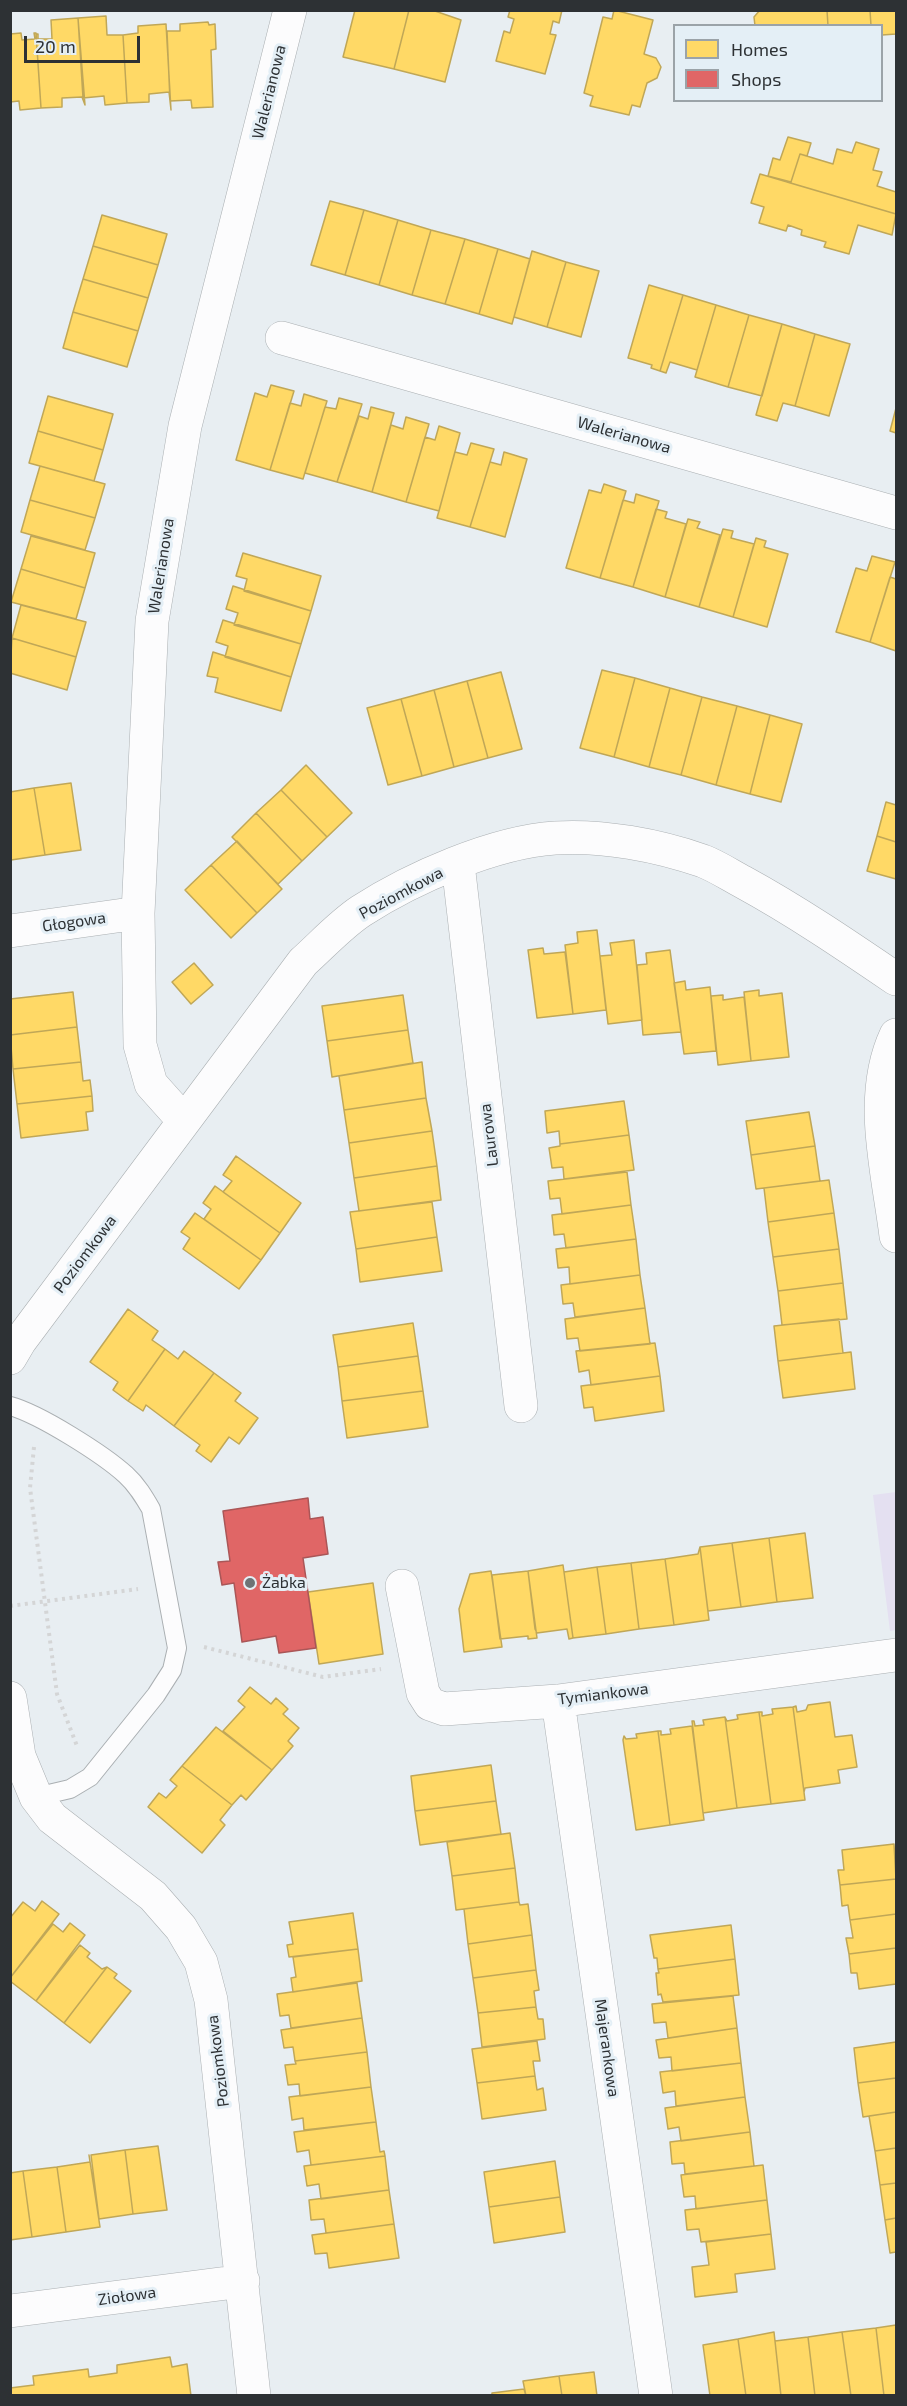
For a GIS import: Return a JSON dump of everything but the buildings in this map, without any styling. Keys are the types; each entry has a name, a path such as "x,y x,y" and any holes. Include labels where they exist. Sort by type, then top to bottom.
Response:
{"street":[{"name":"Walerianowa","path":"184,1121 151,1084 140,1045 138,913 152,621 185,426 290,10"},
{"name":"Walerianowa","path":"282,338 897,513"},
{"name":"Poziomkowa","path":"10,1358 20,1341 303,962 360,912 412,884 458,864 506,847 555,838 608,840 704,861 755,889 897,979"},
{"name":"Laurowa","path":"458,864 520,1406"},
{"name":"Głogowa","path":"10,931 138,913"},
{"path":"897,1035 888,1052 880,1106 897,1236"},
{"name":"Tymiankowa","path":"402,1586 423,1693 430,1704 444,1709 558,1701 897,1655"},
{"name":"Poziomkowa","path":"10,1698 23,1797 153,1896 182,1929 201,1962 211,2000 254,2396"},
{"name":"Majerankowa","path":"558,1701 656,2396"},
{"name":"Ziołowa","path":"10,2311 243,2280"}],"lane":[{"path":"10,1406 38,1417 126,1475 139,1490 151,1509 177,1648 172,1670 156,1695 90,1777 70,1789 23,1797"}],"path":[{"path":"38,1417 30,1488 57,1694 90,1777"},
{"path":"10,1606 165,1585"},
{"path":"177,1648 208,1646 323,1677 417,1664"}],"shaded area":[{"path":"896,1492 896,1630 890,1631 873,1495"}],"place":[{"name":"Żabka","path":"250,1583"}]}
